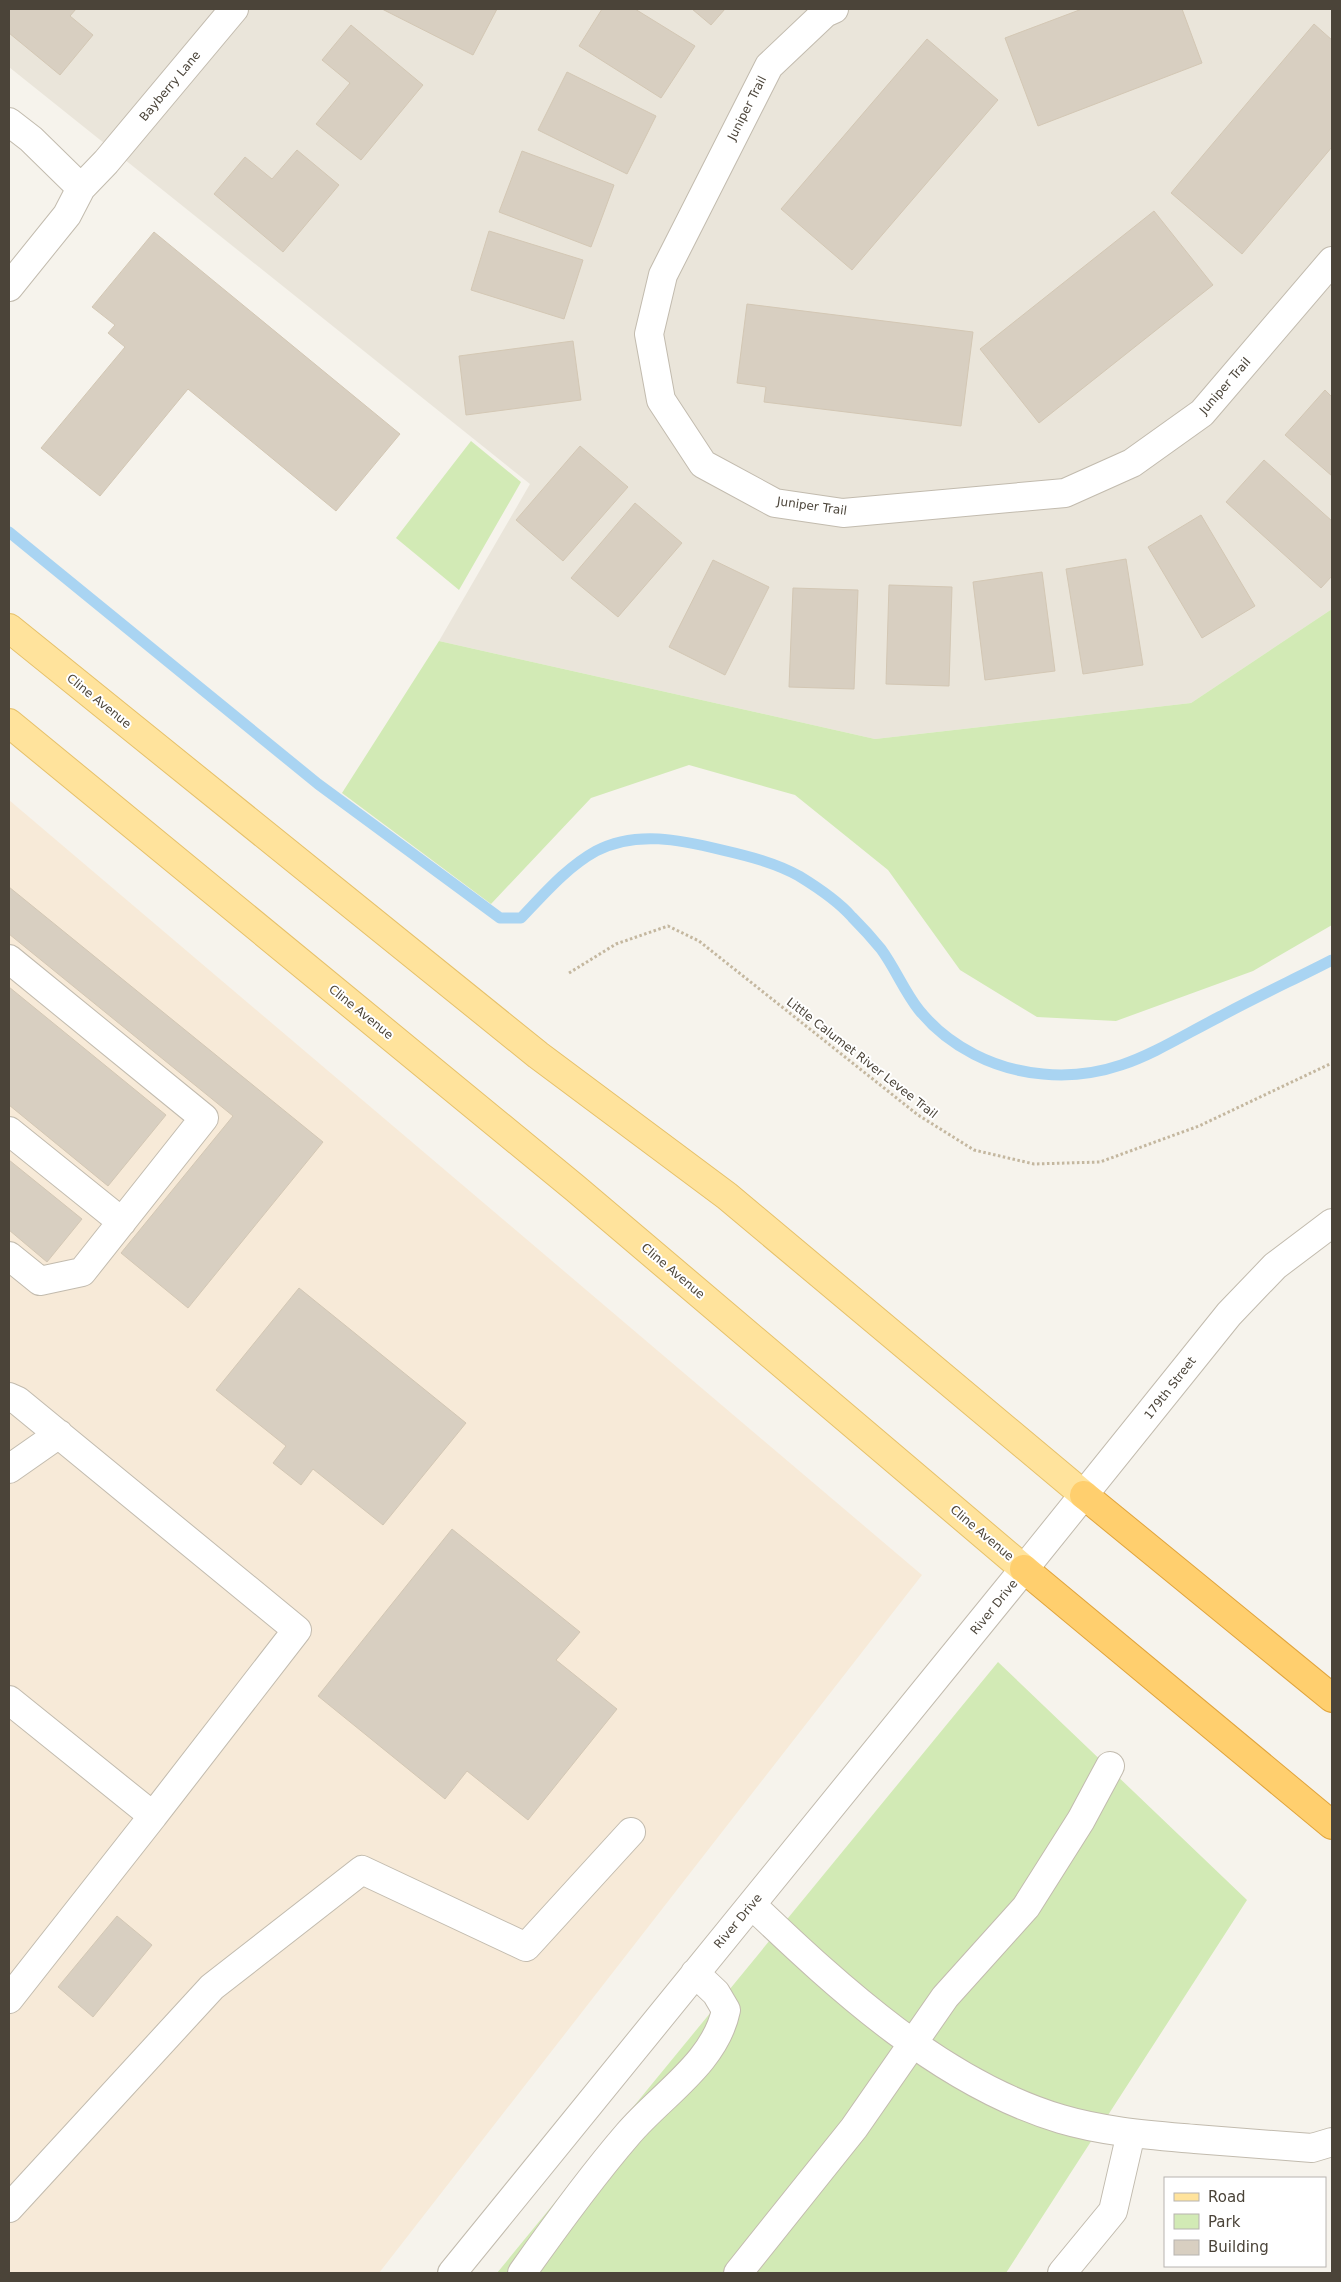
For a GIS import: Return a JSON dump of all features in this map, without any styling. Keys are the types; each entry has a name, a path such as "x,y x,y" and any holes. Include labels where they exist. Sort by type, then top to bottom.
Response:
{"highway":[{"name":"Cline Avenue","path":"1084,1495 1332,1698"},
{"name":"Cline Avenue","path":"1024,1569 1332,1825"}],"main road":[{"name":"Cline Avenue","path":"9,628 538,1055 727,1196 1084,1495"},
{"name":"Cline Avenue","path":"9,723 575,1188 1024,1569"}],"street":[{"name":"Bayberry Lane","path":"9,287 67,215 81,188 106,162 234,9"},
{"name":"Juniper Trail","path":"834,9 825,13 769,66 663,275 649,334 661,400 703,464 775,503 843,513 1065,493 1132,463 1202,413 1332,261"},
{"path":"9,122 81,188"},
{"path":"9,959 204,1118 82,1272 40,1281 9,1256"},
{"path":"9,1131 122,1222"},
{"name":"179th Street","path":"1024,1569 1250,1289 1275,1266 1332,1223"},
{"path":"9,1396 59,1434 297,1630 9,1999"},
{"path":"9,1468 59,1434"},
{"name":"River Drive","path":"452,2273 1024,1569"},
{"path":"9,1700 153,1816"},
{"path":"738,2273 854,2128 946,1996 1026,1907 1082,1820 1110,1766"},
{"path":"9,2208 212,1987 362,1870 526,1947 631,1832"},
{"path":"752,1905 842,1987 913,2042 983,2087 1024,2106 1062,2119 1131,2133 1326,2151"},
{"path":"522,2273 570,2205 630,2132 691,2071 711,2047 724,2022 726,2010 716,1993 695,1973"},
{"path":"1062,2273 1113,2211 1131,2133"}],"path":[{"name":"Little Calumet River Levee Trail","path":"569,973 616,944 668,926 699,941 918,1115 974,1150 1034,1164 1100,1162 1199,1126 1332,1063"}],"shaded area":[{"path":"9,9 1332,9 1332,609 1191,703 875,739 439,641 530,484 9,67"},
{"path":"9,800 922,1575 379,2273 9,2273"}],"green space":[{"path":"471,441 521,482 459,590 396,538"},
{"path":"1332,609 1332,925 1253,971 1116,1021 1037,1017 960,970 888,870 795,795 689,765 591,798 491,904 342,793 439,641 875,739 1191,703"},
{"path":"998,1662 1247,1900 1006,2273 497,2273"}],"building":[{"path":"9,9 76,9 70,16 93,35 60,75 9,33"},
{"path":"382,9 497,9 473,55"},
{"path":"602,9 635,9 695,46 661,98 579,46"},
{"path":"692,9 725,9 711,25"},
{"path":"1082,9 1182,9 1202,63 1038,126 1005,38"},
{"path":"1314,24 1332,40 1332,147 1242,254 1171,193"},
{"path":"351,25 423,85 361,160 316,124 350,83 322,60"},
{"path":"927,39 998,100 852,270 781,209"},
{"path":"567,72 656,116 627,174 538,130"},
{"path":"297,150 339,185 283,252 214,194 245,157 272,179"},
{"path":"522,151 614,185 591,247 499,212"},
{"path":"1154,211 1213,285 1039,423 980,349"},
{"path":"489,231 583,260 564,319 471,290"},
{"path":"154,232 400,434 336,511 188,389 100,496 41,448 125,347 108,333 115,325 92,307"},
{"path":"747,304 973,332 961,426 764,402 766,387 737,383"},
{"path":"573,341 581,400 466,415 459,356"},
{"path":"1325,390 1332,397 1332,476 1285,435"},
{"path":"580,446 628,487 563,561 516,520"},
{"path":"1264,460 1332,521 1332,576 1321,588 1226,502"},
{"path":"635,503 682,543 618,617 571,578"},
{"path":"1201,515 1255,606 1202,638 1148,547"},
{"path":"1126,559 1143,665 1083,674 1066,569"},
{"path":"713,560 769,587 725,675 669,647"},
{"path":"1042,572 1055,671 985,680 973,582"},
{"path":"889,585 952,587 949,686 886,684"},
{"path":"793,588 858,590 854,689 789,687"},
{"path":"9,887 323,1142 188,1308 121,1253 233,1116 9,934"},
{"path":"9,987 166,1115 108,1186 9,1105"},
{"path":"9,1160 82,1219 47,1262 9,1230"},
{"path":"299,1288 466,1423 383,1525 313,1469 301,1485 273,1463 286,1446 216,1390"},
{"path":"452,1529 580,1632 556,1660 617,1709 528,1820 467,1771 445,1799 318,1696"},
{"path":"117,1916 152,1945 93,2017 58,1987"}],"waterway":[{"path":"9,532 318,784 500,918 521,918 556,882 585,857 611,845 627,841 643,839 675,840 752,857 781,867 799,876 840,905 881,949 919,1010 944,1035 974,1054 991,1062 1025,1072 1043,1074 1069,1075 1093,1072 1115,1067 1136,1059 1332,960"}]}
